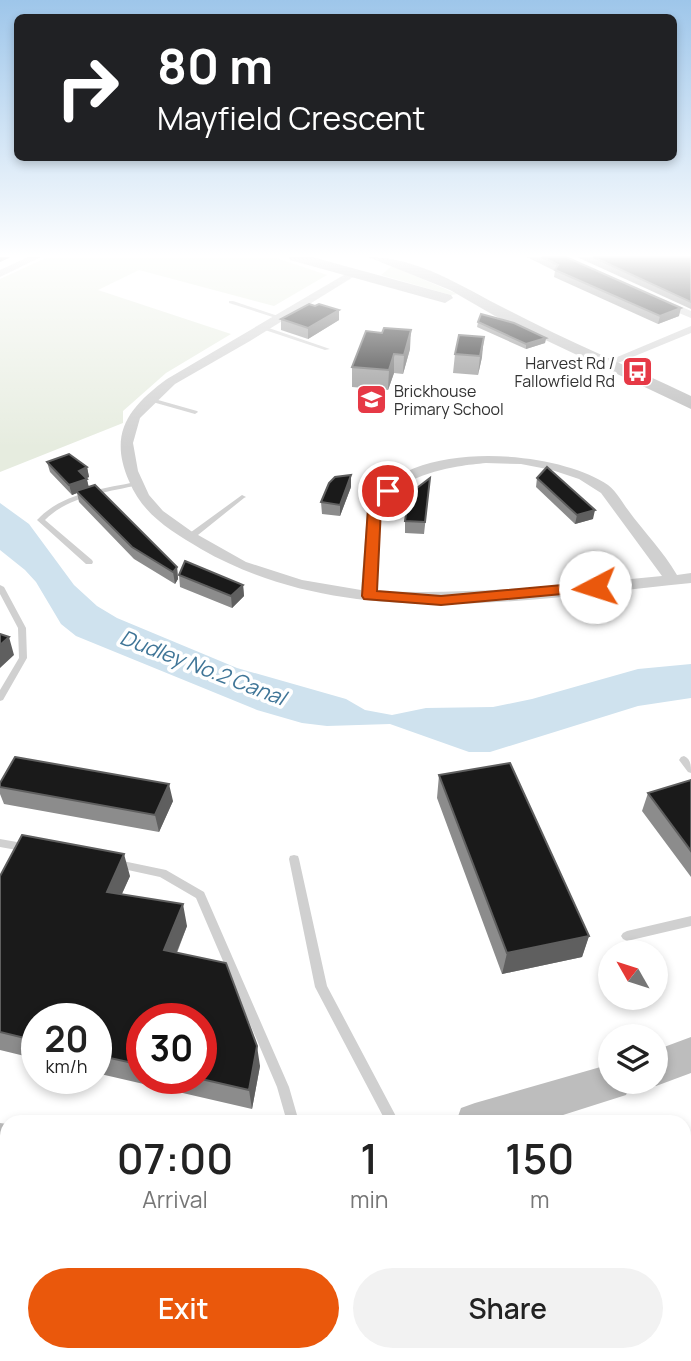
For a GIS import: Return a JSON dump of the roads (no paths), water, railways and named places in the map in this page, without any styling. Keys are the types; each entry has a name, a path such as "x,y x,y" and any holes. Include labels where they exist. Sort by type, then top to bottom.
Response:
{"street":[{"path":"272,321 248,337 175,377 131,424 125,457 145,504 227,561 295,584 369,596 441,600 691,578"},
{"path":"517,321 691,402"},
{"path":"609,363 691,329"},
{"path":"369,596 375,508 388,491 408,478 444,464 481,459 518,459 552,466 576,474 606,490 673,580"},
{"path":"668,1064 691,1055"},
{"path":"499,1115 598,1086"}],"lane":[{"path":"261,327 327,349"},
{"path":"151,400 195,412"},
{"path":"89,562 41,520 47,512 66,502 136,484"},
{"path":"190,537 242,497"},
{"path":"0,587 22,628 23,658 0,698"},
{"path":"0,843 40,850"},
{"path":"294,859 320,987 389,1115"},
{"path":"108,863 162,873 200,895 283,1087 291,1115"},
{"path":"627,936 691,921"}],"water":[{"name":"Dudley No.2 Canal","path":"0,503 29,524 74,585 97,606 117,618 237,668 346,699 365,710 392,715 426,708 493,707 532,699 638,669 691,664 691,698 638,706 490,752 469,752 390,724 327,726 302,723 257,710 76,636 61,624 36,582 0,550"}],"place":[{"name":"Harvest Rd / Fallowfield Rd","path":"638,372"},
{"name":"Brickhouse Primary School","path":"371,400"}]}
